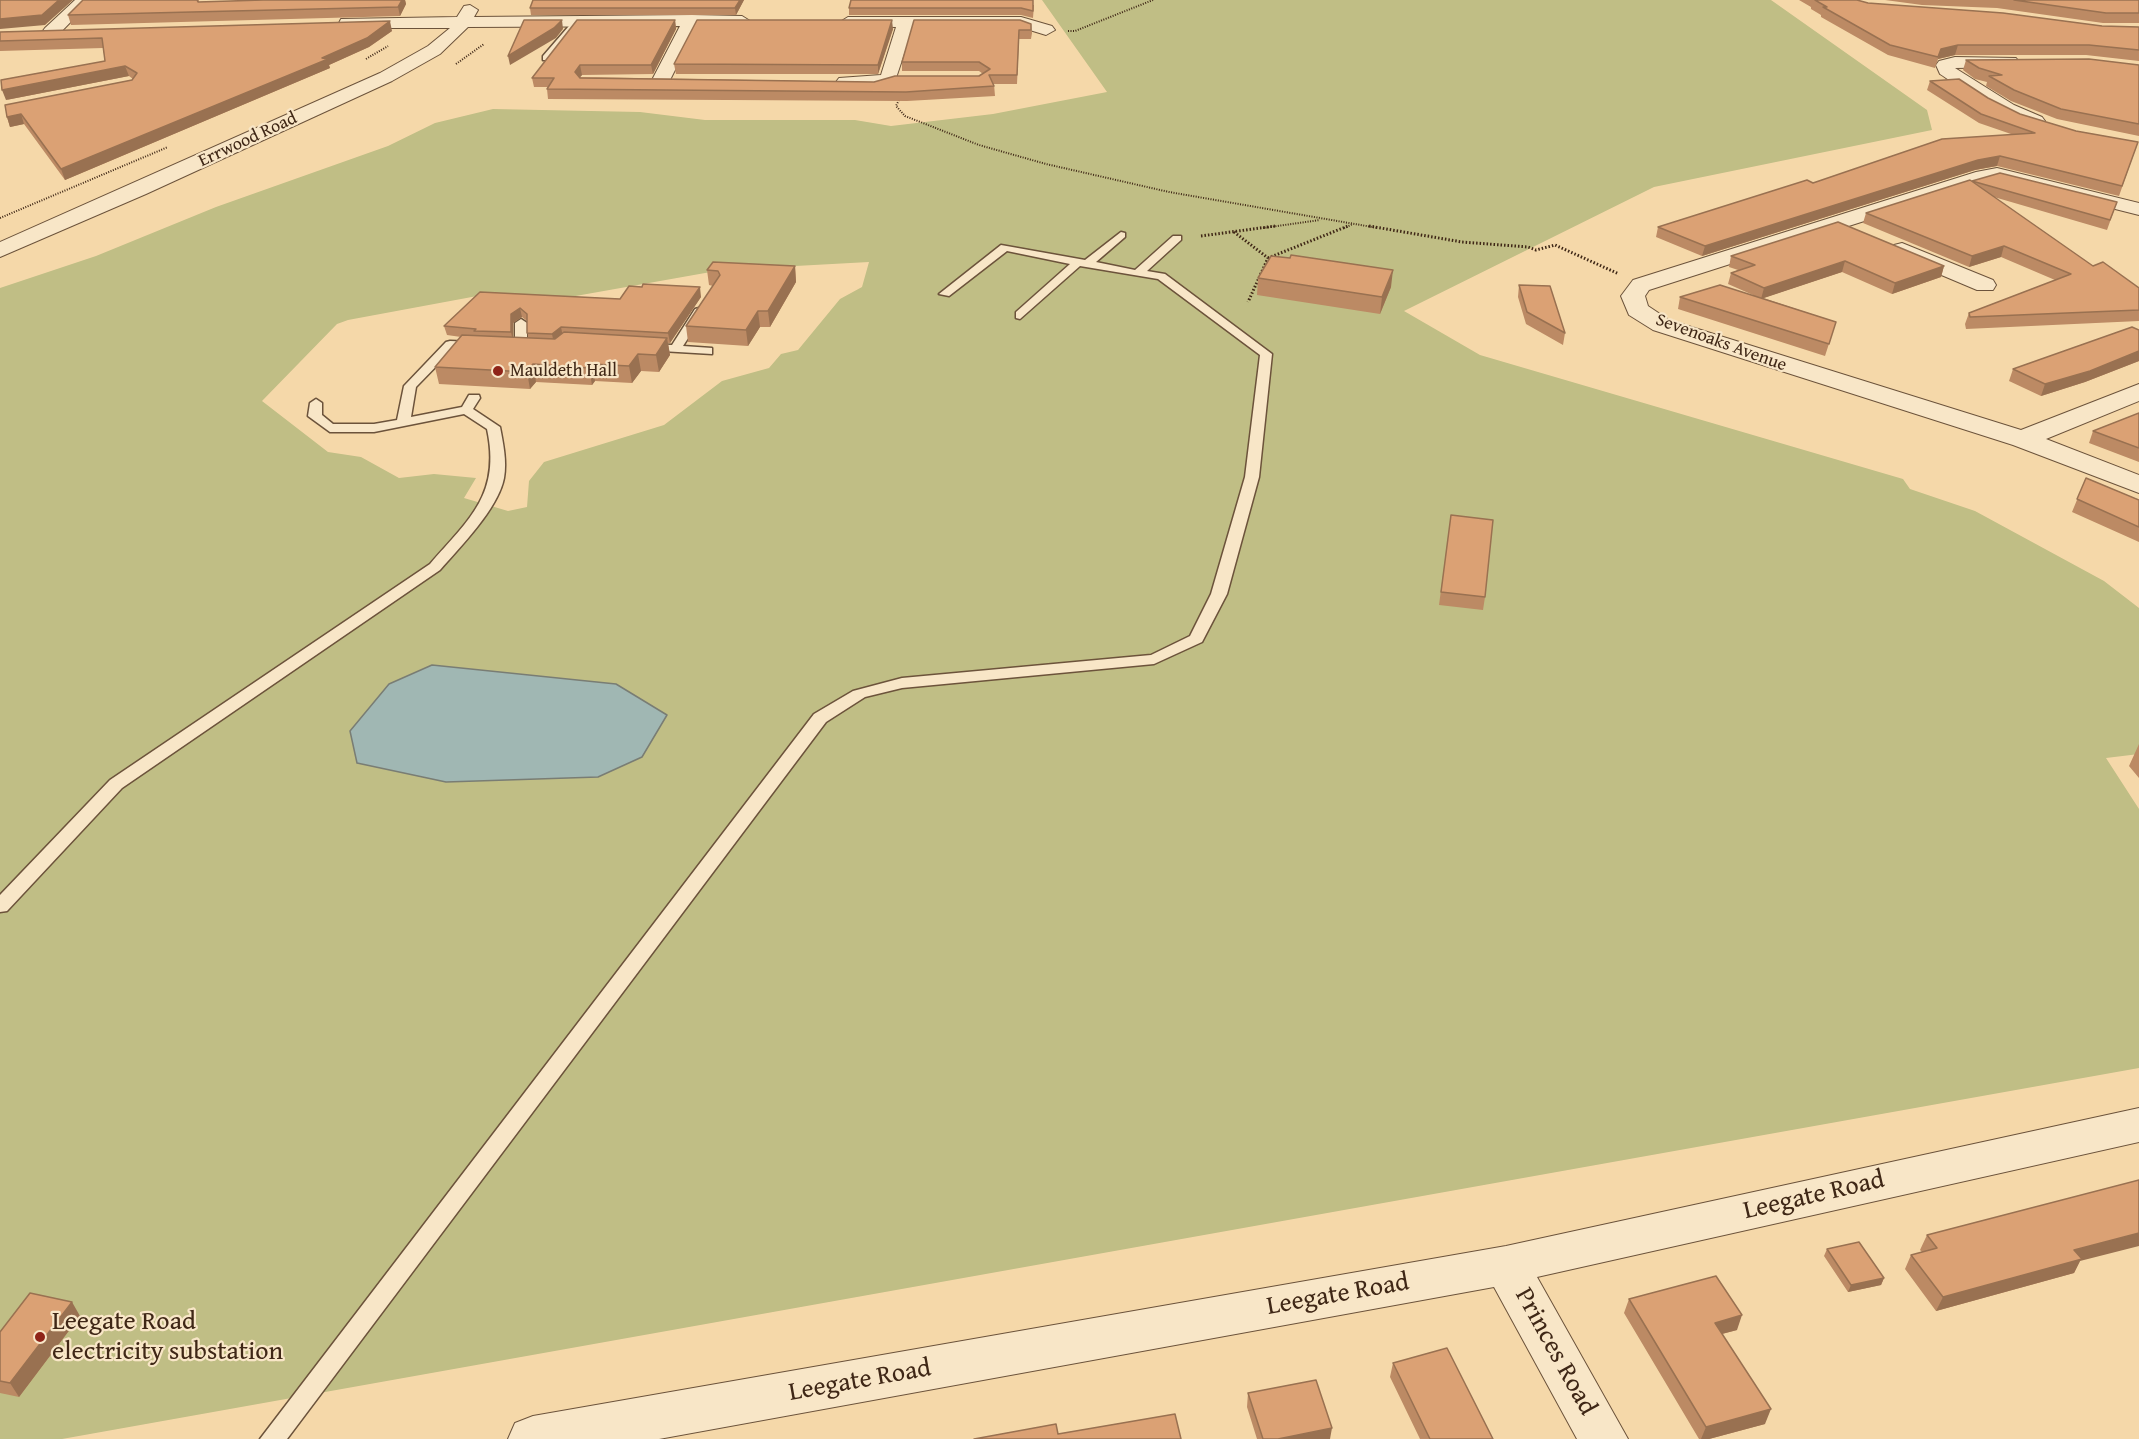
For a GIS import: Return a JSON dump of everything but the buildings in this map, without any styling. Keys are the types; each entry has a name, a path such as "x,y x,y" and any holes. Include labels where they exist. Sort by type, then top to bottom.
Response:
{"street":[{"path":"51,32 84,0"},
{"name":"Errwood Road","path":"0,250 386,77 441,45 465,21 474,0"},
{"path":"837,11 834,22 1021,22 1046,30"},
{"path":"336,23 752,18"},
{"path":"661,80 692,20"},
{"path":"888,78 906,22"},
{"path":"31,33 75,31"},
{"path":"2026,62 1945,64 1946,70 2007,109 2048,125"},
{"path":"828,82 875,83 888,78 911,78"},
{"path":"639,81 685,81"},
{"name":"Sevenoaks Avenue","path":"2139,209 2017,178 1997,174 1983,176 1641,285 1633,296 1637,310 1661,325 2022,439 2139,485"},
{"path":"1837,223 1985,285"},
{"path":"0,235 22,240"},
{"path":"2022,439 2139,392"},
{"name":"Leegate Road","path":"533,1439 1506,1265 2139,1125"},
{"name":"Princes Road","path":"1506,1265 1603,1439"}],"lane":[{"path":"546,58 578,21"},
{"path":"1020,315 1082,263 1120,235"},
{"path":"1137,274 1177,238"},
{"path":"272,1439 820,718 859,694 902,683 1154,659 1196,639 1219,594 1252,477 1266,354 1161,276 1137,274 1005,247 945,294"},
{"path":"675,349 708,299"},
{"path":"520,348 521,323"},
{"path":"402,423 408,406 410,386 450,345 485,346"},
{"path":"630,347 708,351"},
{"path":"0,906 116,784 435,567 467,530 497,482 499,456 493,427 470,404 402,423 374,428 330,428 315,416 316,403"}],"path":[{"path":"1046,30 1075,31 1153,0"},
{"path":"365,59 405,33 414,22"},
{"path":"905,116 978,145 1046,164 1169,192 1462,242 1528,247 1536,250 1555,245 1641,285"},
{"path":"0,218 168,147"},
{"path":"1201,236 1324,219"},
{"path":"1248,302 1268,258 1354,224"},
{"path":"1234,231 1268,258"}],"shaded area":[{"path":"1042,0 1771,0 1927,110 1932,130 1654,187 1404,311 1480,355 1903,479 1910,489 1975,511 2104,581 2139,608 2139,754 2106,758 2139,809 2139,1068 62,1439 0,1439 0,288 96,256 216,207 388,146 435,123 493,109 640,112 705,120 855,120 891,126 993,114 1107,92","holes":["869,262 862,287 840,299 798,350 781,354 769,368 722,381 664,425 544,462 529,481 527,507 508,511 464,498 476,478 434,474 399,478 361,457 328,452 262,401 337,324 348,320 488,294 570,297 722,270"]}],"water":[{"path":"432,665 616,684 667,715 642,757 598,777 446,782 357,763 350,731 389,684"}],"place":[{"name":"Mauldeth Hall","path":"498,371"},
{"name":"Leegate Road electricity substation","path":"40,1337"}]}
